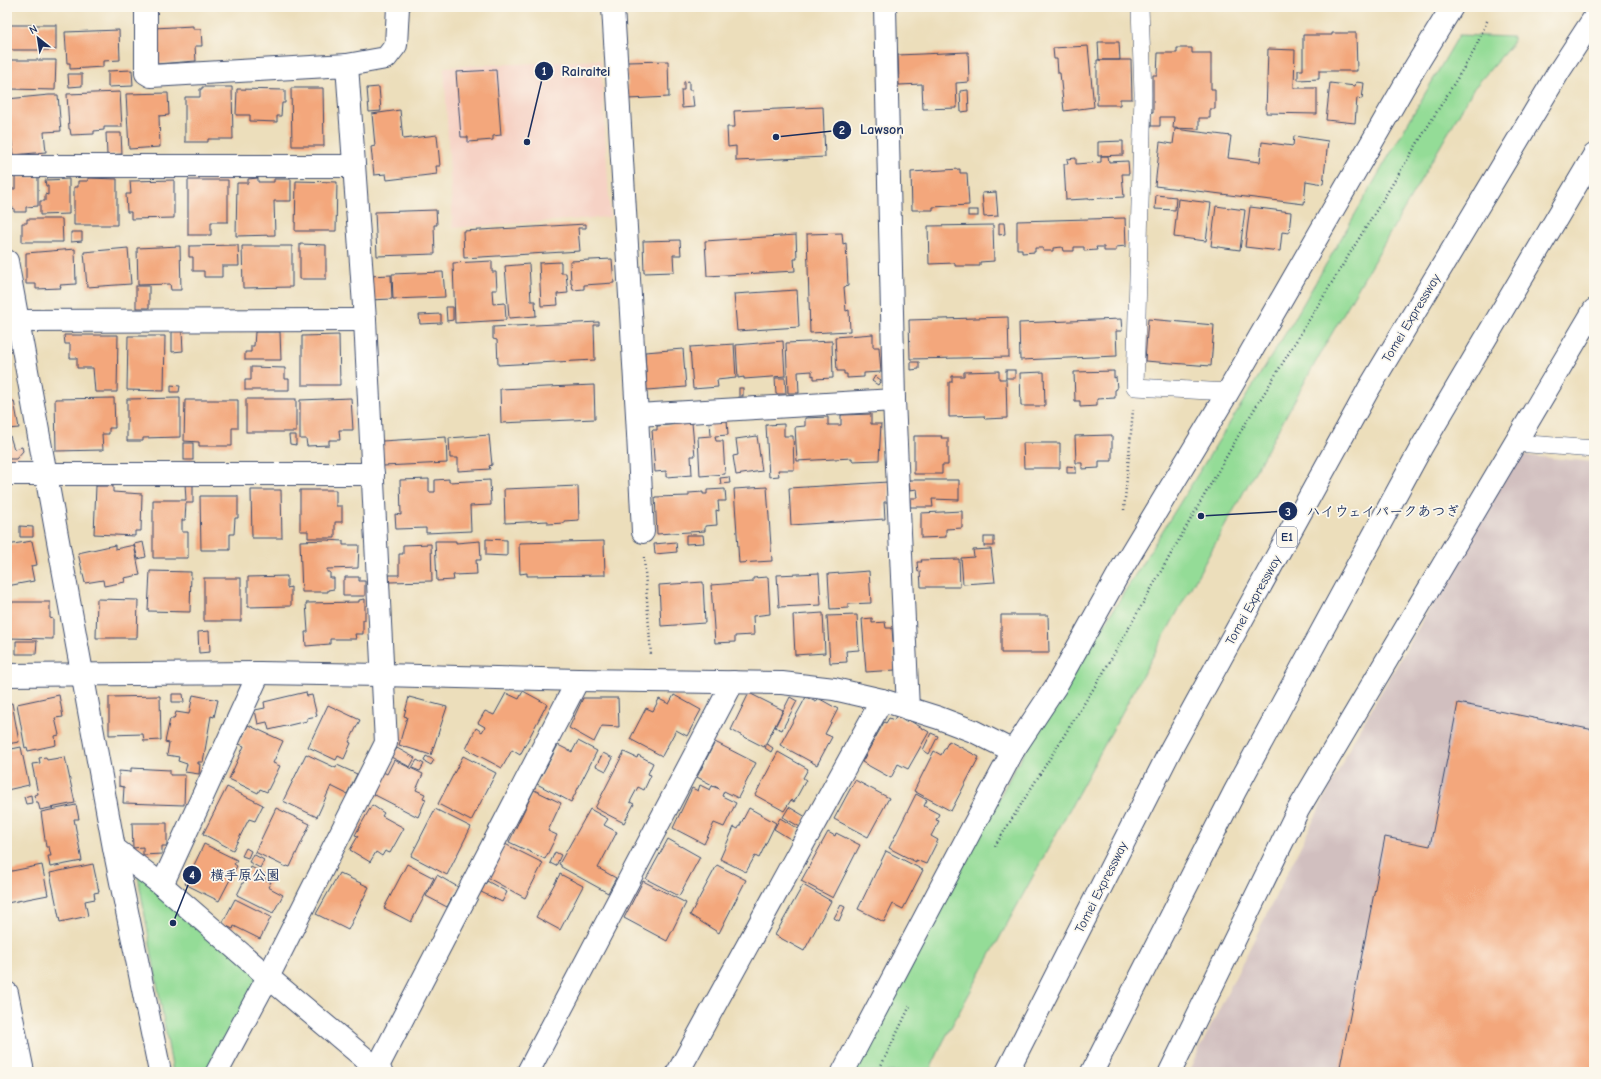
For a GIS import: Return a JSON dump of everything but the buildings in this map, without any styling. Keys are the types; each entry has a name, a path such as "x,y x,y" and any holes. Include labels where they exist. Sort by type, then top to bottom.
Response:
{"main road":[{"path":"146,7 146,73 151,76 347,65 386,58 396,45 398,7"},
{"path":"613,7 643,532"},
{"path":"885,7 894,400 908,709"},
{"path":"843,1072 1013,751 1056,686 1119,573 1228,392 1418,63 1452,7"},
{"name":"Tomei Expressway","path":"1007,1072 1171,750 1368,390 1558,73 1594,18"},
{"path":"218,1072 268,977 386,743 365,320 347,65"},
{"path":"1092,1072 1236,791 1421,448 1594,155"},
{"path":"7,166 354,166"},
{"path":"7,262 12,321 46,474 114,848 160,1072"},
{"path":"1170,1072 1298,810 1594,310"},
{"path":"12,321 365,320"},
{"path":"637,415 894,400"},
{"path":"7,474 373,474"},
{"path":"7,675 259,673 782,683 834,689 882,700 973,731 1013,751"},
{"path":"162,885 259,673"},
{"path":"114,848 162,885 268,977 379,1070 578,680"},
{"path":"528,1072 733,682"},
{"path":"678,1072 882,700"},
{"path":"7,993 23,1072"}],"lane":[{"path":"1140,7 1143,94 1135,387 1228,392"},
{"path":"1515,443 1594,449"}],"path":[{"path":"994,848 1102,675 1241,430 1474,51 1488,19"},
{"path":"1124,511 1135,387"},
{"path":"643,532 653,681"},
{"path":"878,1072 913,1002"}],"shaded area":[{"path":"601,60 610,217 453,228 444,67"},
{"path":"1519,455 1594,462 1594,1072 1188,1072 1355,737"}],"green space":[{"path":"1459,35 1513,37 1513,43 1474,88 1324,347 1137,685 944,1040 929,1072 854,1072 1016,766 1292,323"},
{"path":"137,871 261,976 210,1072 173,1072"}],"place":[{"name":"Lawson","path":"776,137"},
{"name":"Rairaitei","path":"527,142"},
{"name":"ハイウェイパークあつぎ","path":"1201,516"},
{"name":"横手原公園","path":"173,923"}]}
